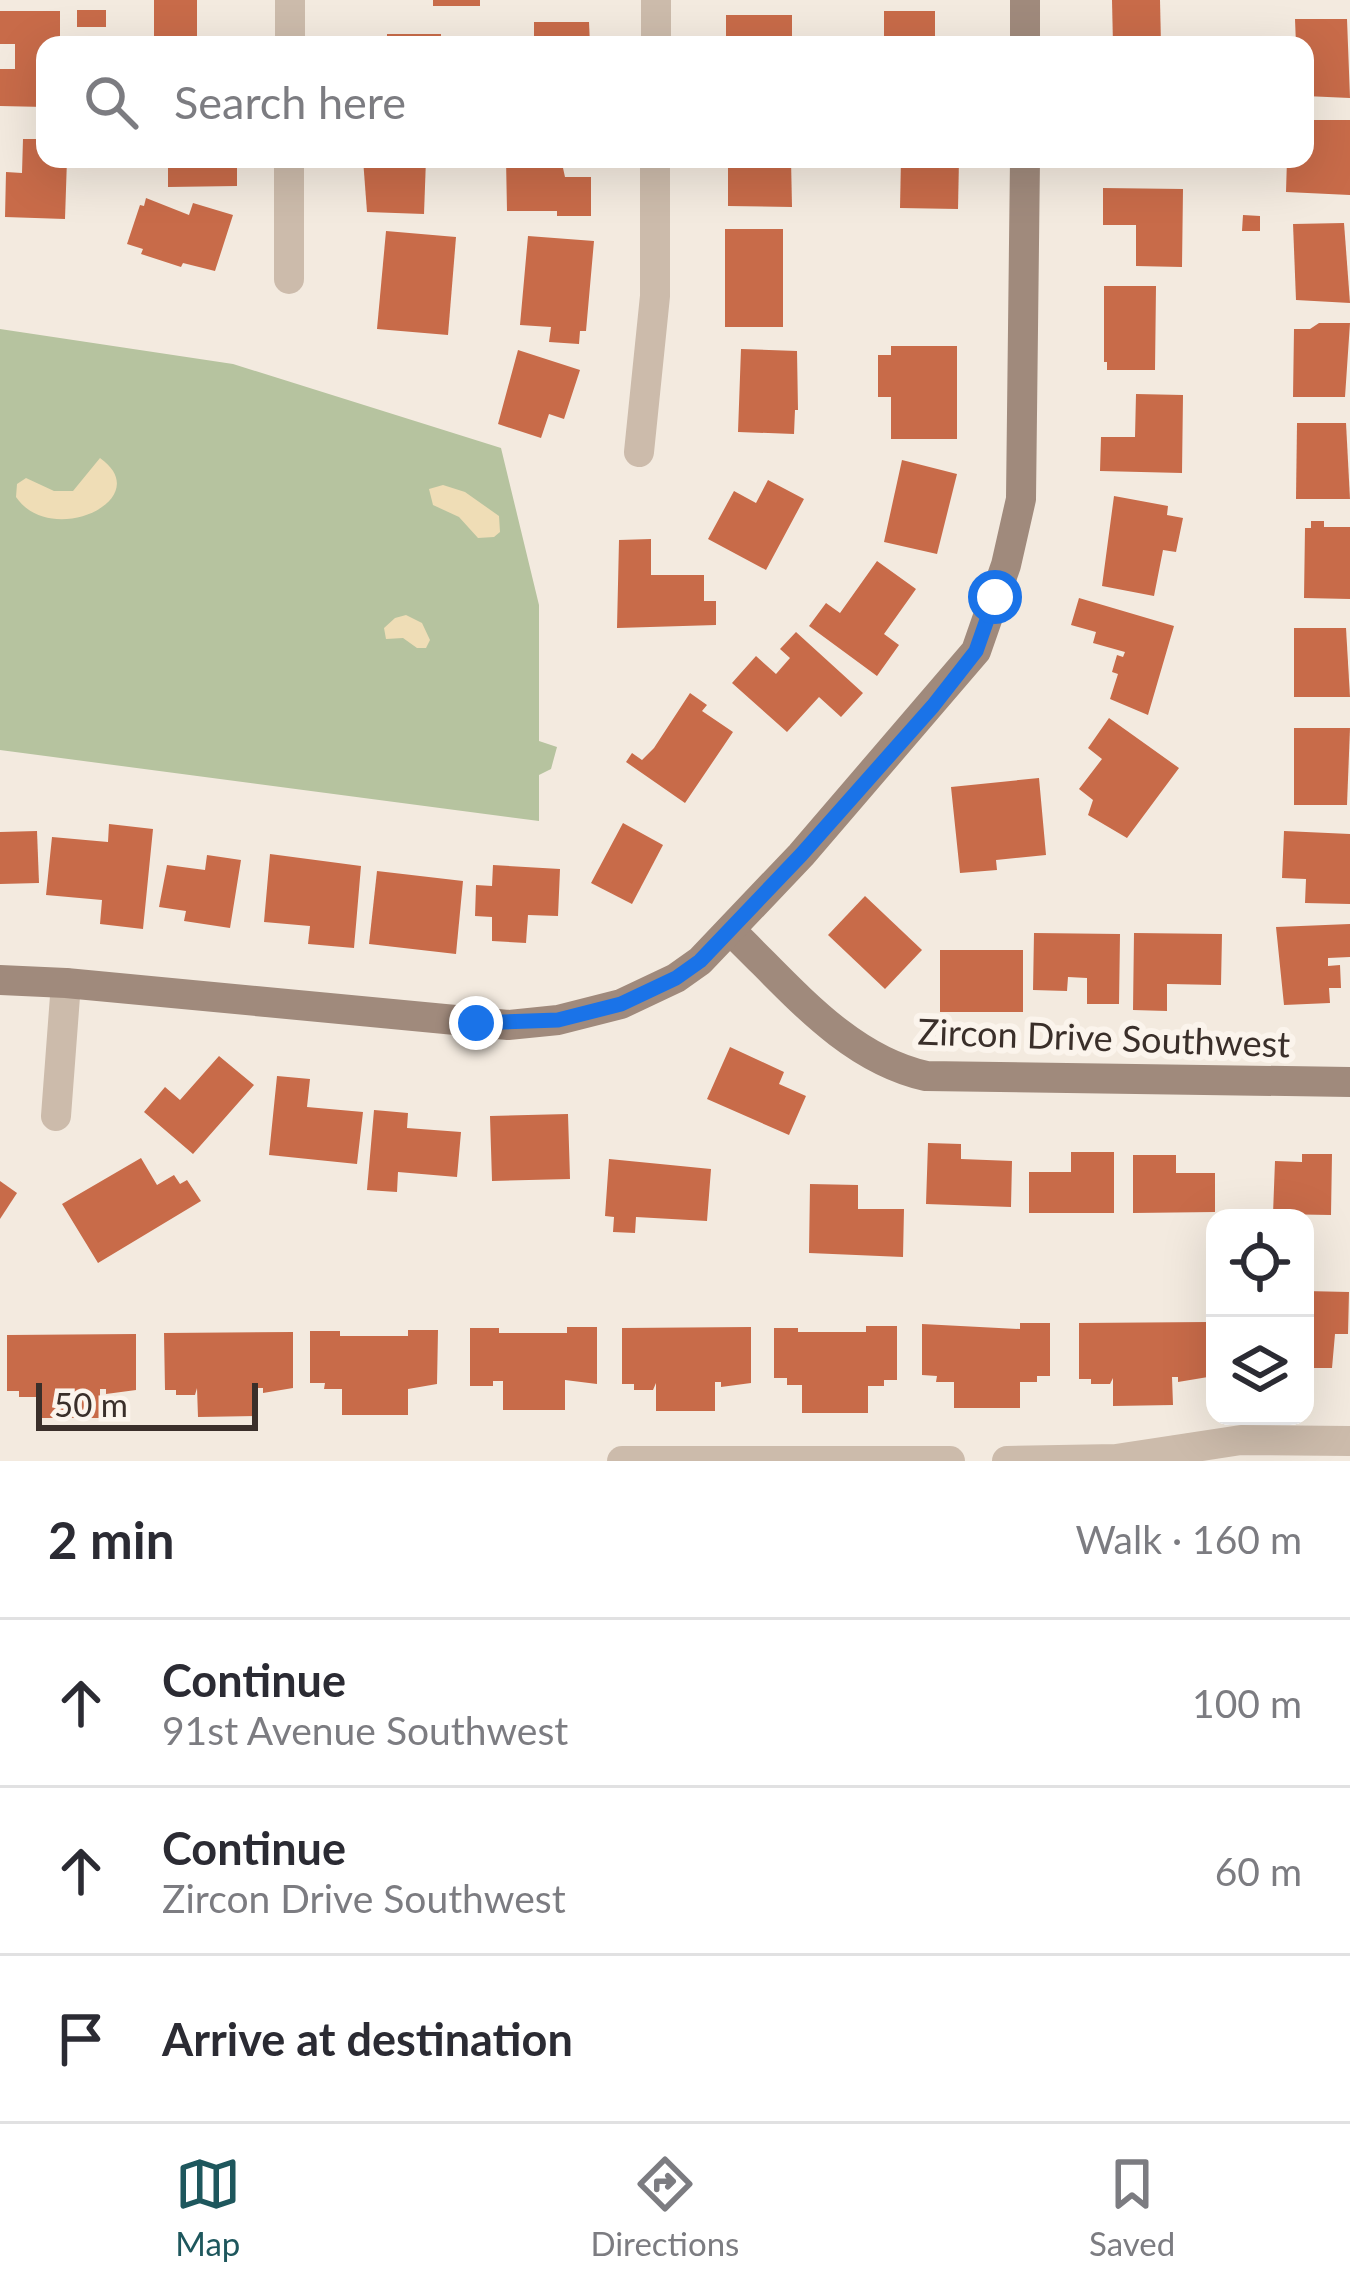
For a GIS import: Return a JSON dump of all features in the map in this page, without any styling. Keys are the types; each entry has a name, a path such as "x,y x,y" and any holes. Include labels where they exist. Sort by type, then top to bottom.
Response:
{"street":[{"path":"290,0 290,36"},
{"path":"656,0 656,36"},
{"path":"1025,0 1025,36"},
{"path":"289,168 289,279"},
{"path":"639,452 655,296 655,168"},
{"path":"0,980 508,1025 558,1020 633,999 676,978 730,930 933,706 976,651 1006,565 1023,482 1025,168"},
{"name":"Zircon Drive Southwest","path":"730,930 847,1040 902,1071 926,1076 1350,1082"},
{"path":"56,1116 66,983"},
{"path":"1007,1461 1116,1459 1241,1440 1350,1442"},
{"path":"622,1461 950,1461"}],"green space":[{"path":"0,329 233,364 501,448 539,605 539,741 557,747 551,769 539,775 539,821 0,750"}],"sand":[{"path":"100,458 114,474 116,489 93,512 52,519 32,512 16,497 17,484 26,478 54,491 73,491"},
{"path":"443,485 465,492 499,516 500,532 478,538 459,517 433,505 429,489"},
{"path":"406,615 422,623 430,640 426,648 403,638 386,639 384,628"}],"building":[{"path":"154,0 197,0 197,36 154,36"},
{"path":"433,0 480,0 480,6 433,6"},
{"path":"1112,0 1160,0 1161,36 1113,36"},
{"path":"77,10 106,10 106,27 77,27"},
{"path":"0,11 60,11 60,36 36,36 36,107 0,106 0,69 15,69 15,44 0,44"},
{"path":"884,11 935,11 935,36 884,36"},
{"path":"726,15 792,15 792,36 726,36"},
{"path":"1295,19 1347,19 1350,98 1314,96 1314,36 1296,36"},
{"path":"534,22 589,22 590,36 534,36"},
{"path":"387,34 441,34 441,36"},
{"path":"1314,120 1350,120 1350,195 1286,192 1287,168 1314,168"},
{"path":"23,139 36,139 36,168 67,168 65,219 5,217 6,172 22,173"},
{"path":"168,168 237,168 237,186 168,187"},
{"path":"364,168 426,168 424,214 367,212"},
{"path":"506,168 563,168 565,177 591,177 591,216 507,211"},
{"path":"728,168 791,168 792,207 728,206"},
{"path":"901,168 959,168 958,209 900,208"},
{"path":"1103,188 1183,189 1182,267 1136,266 1136,225 1103,225"},
{"path":"146,198 189,215 193,203 233,215 215,271 183,263 181,267 141,254 143,249 127,244"},
{"path":"1243,215 1260,216 1260,231 1242,231"},
{"path":"1344,223 1350,303 1296,300 1293,224"},
{"path":"725,229 783,229 783,327 725,327"},
{"path":"386,231 456,237 448,335 377,329"},
{"path":"528,236 594,241 586,331 580,331 579,344 549,342 551,327 520,325"},
{"path":"1104,286 1156,286 1155,370 1107,370"},
{"path":"1319,323 1350,323 1345,397 1293,397 1294,329 1310,329"},
{"path":"891,346 957,346 957,439 891,439 891,397 878,397 878,355 891,355"},
{"path":"741,349 797,351 794,434 738,432"},
{"path":"518,350 580,370 564,419 549,414 541,438 498,424"},
{"path":"1136,394 1183,395 1182,473 1100,471 1101,437 1135,437"},
{"path":"1297,423 1346,423 1350,499 1296,499"},
{"path":"902,460 957,474 937,554 884,542"},
{"path":"768,480 804,499 766,570 708,539 734,491 756,503"},
{"path":"1114,496 1168,506 1167,515 1183,518 1176,552 1163,550 1154,596 1102,586"},
{"path":"1311,521 1324,521 1324,527 1350,527 1350,599 1304,598 1305,528 1311,528"},
{"path":"651,539 651,575 704,575 704,601 716,601 716,625 617,628 619,540"},
{"path":"877,561 916,589 884,634 899,645 877,676 809,626 826,603 840,613"},
{"path":"1079,598 1174,626 1148,715 1110,699 1118,674 1112,672 1117,655 1123,657 1125,652 1093,643 1096,632 1071,625"},
{"path":"1294,628 1346,628 1350,697 1294,697"},
{"path":"796,632 863,693 841,717 819,697 787,732 732,683 756,656 776,674 790,658 780,649"},
{"path":"690,693 707,705 702,711 733,732 685,803 626,762 632,753 642,760 654,748"},
{"path":"1109,718 1179,768 1127,838 1088,815 1093,800 1079,789 1102,759 1088,748"},
{"path":"1294,728 1350,728 1347,805 1294,805"},
{"path":"1039,778 1046,855 996,860 997,870 960,873 951,787"},
{"path":"623,823 663,845 632,904 591,883"},
{"path":"109,824 153,829 143,929 100,924 102,900 46,895 52,837 108,842"},
{"path":"37,831 39,883 0,884 0,832"},
{"path":"1284,831 1350,834 1350,904 1305,903 1306,879 1282,878"},
{"path":"270,854 361,866 354,948 308,944 310,926 264,922"},
{"path":"207,855 241,860 230,928 184,921 186,911 159,907 167,865 205,870"},
{"path":"493,865 560,869 558,916 528,915 526,943 492,941 492,917 475,916 476,885 492,886"},
{"path":"377,871 463,881 456,954 369,944"},
{"path":"865,896 922,950 885,989 828,935"},
{"path":"1350,924 1350,957 1328,958 1328,966 1340,965 1341,988 1329,988 1330,1003 1284,1005 1276,927"},
{"path":"1034,933 1120,934 1119,1004 1087,1004 1087,978 1068,977 1067,991 1033,990"},
{"path":"1134,933 1222,934 1221,985 1167,984 1167,1011 1133,1010"},
{"path":"940,950 1023,950 1023,1012 940,1012"},
{"path":"730,1047 784,1072 779,1084 806,1096 789,1135 707,1099"},
{"path":"219,1056 254,1085 193,1154 144,1112 165,1087 180,1100"},
{"path":"277,1076 310,1079 307,1107 363,1112 357,1164 269,1155"},
{"path":"374,1110 408,1113 407,1128 461,1132 457,1177 398,1172 397,1192 367,1190"},
{"path":"568,1114 570,1179 492,1181 490,1116"},
{"path":"928,1143 961,1144 961,1159 1012,1161 1011,1207 926,1204"},
{"path":"1071,1152 1114,1152 1114,1213 1029,1213 1029,1172 1071,1172"},
{"path":"1302,1154 1332,1154 1331,1215 1314,1215 1314,1209 1273,1209 1275,1161 1302,1162"},
{"path":"1133,1155 1176,1155 1176,1173 1215,1173 1215,1209 1133,1213"},
{"path":"141,1158 157,1185 174,1175 180,1184 187,1180 201,1201 98,1263 62,1204"},
{"path":"609,1159 711,1169 707,1221 636,1217 635,1233 613,1232 614,1217 605,1216"},
{"path":"0,1181 17,1193 0,1219"},
{"path":"810,1184 858,1185 858,1209 904,1209 903,1257 809,1253"},
{"path":"1314,1291 1349,1292 1348,1334 1335,1334 1332,1368 1314,1368"},
{"path":"1206,1322 1206,1377 1178,1382 1178,1377 1172,1377 1173,1405 1113,1406 1113,1378 1110,1384 1079,1379 1079,1323"},
{"path":"1020,1323 1050,1323 1050,1376 1020,1382 1020,1408 954,1408 954,1382 936,1382 937,1376 922,1375 922,1324 1020,1329"},
{"path":"866,1326 897,1326 897,1380 868,1386 868,1413 802,1413 802,1385 787,1385 787,1378 774,1378 774,1328 866,1332"},
{"path":"567,1327 597,1327 597,1384 565,1380 565,1410 503,1410 503,1381 470,1386 470,1328 567,1333"},
{"path":"751,1327 751,1383 721,1387 721,1382 715,1382 715,1411 656,1411 656,1383 653,1390 634,1390 634,1384 622,1384 622,1328"},
{"path":"408,1330 438,1330 437,1384 408,1389 408,1415 342,1415 342,1389 310,1383 310,1331 408,1336"},
{"path":"293,1332 293,1388 263,1393 263,1388 257,1388 258,1416 198,1417 197,1388 195,1395 165,1390 164,1333"},
{"path":"136,1334 136,1390 106,1394 106,1389 100,1389 100,1418 41,1418 41,1390 38,1397 19,1397 19,1391 7,1391 7,1335"}],"route":[{"path":"476,1023 558,1020 621,1004 700,961 933,706 976,651 995,597"}]}
